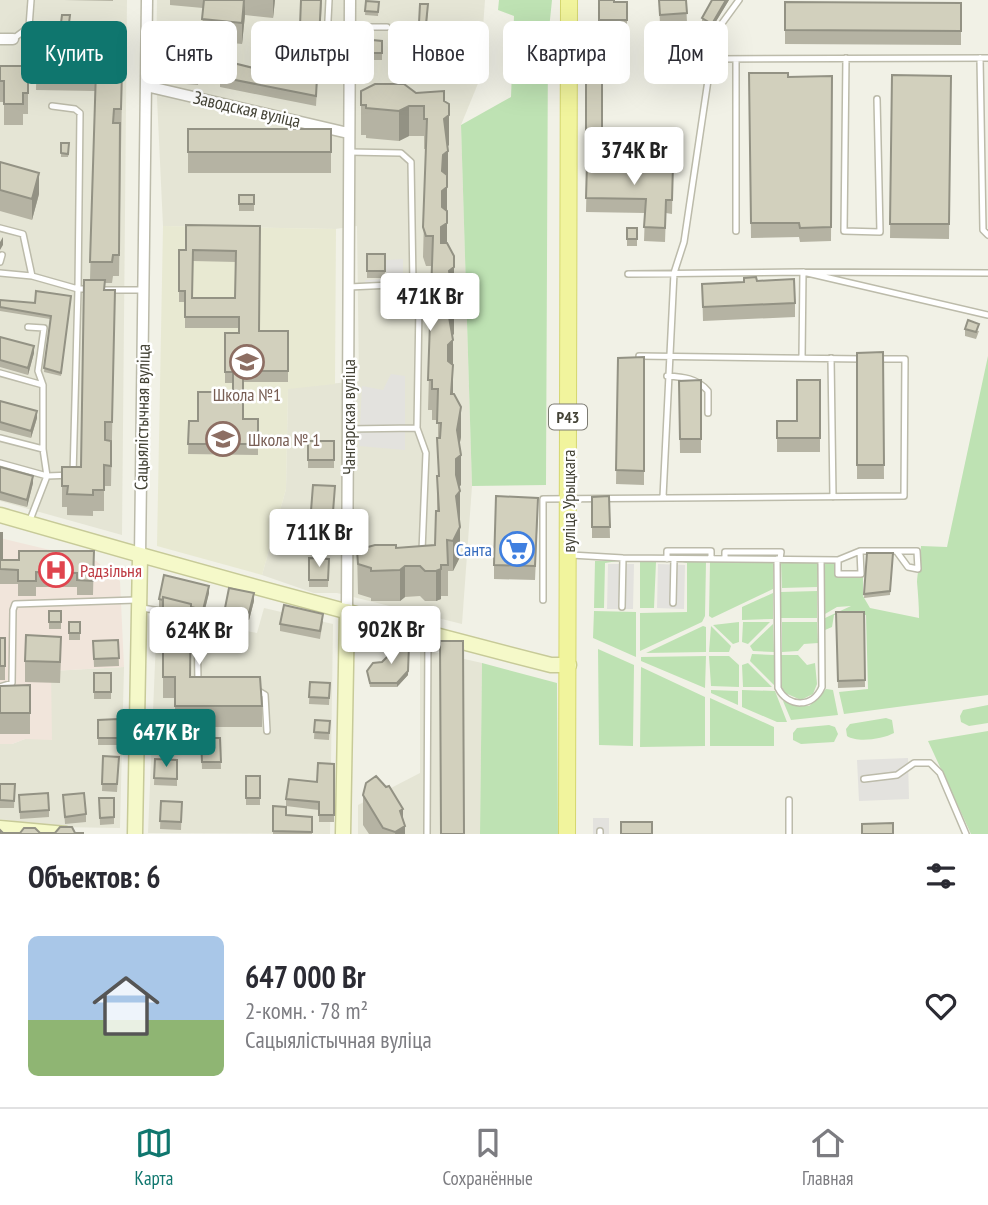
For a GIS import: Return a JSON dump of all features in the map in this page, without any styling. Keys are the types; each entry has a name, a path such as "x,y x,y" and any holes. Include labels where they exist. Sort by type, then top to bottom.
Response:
{"main road":[{"name":"вуліца Урыцкага","path":"567,834 569,0"},
{"path":"0,515 140,557 428,634 551,665 569,665"},
{"name":"Сацыялістычная вуліца","path":"135,834 140,557"},
{"name":"Чангарская вуліца","path":"343,834 347,611"},
{"path":"0,828 66,834"}],"street":[{"name":"Сацыялістычная вуліца","path":"140,557 147,0"},
{"name":"Чангарская вуліца","path":"350,0 350,21"},
{"path":"0,39 13,39"},
{"name":"Чангарская вуліца","path":"347,611 352,560 348,429 349,84"},
{"name":"Заводская вуліца","path":"146,86 348,133"}],"lane":[{"path":"13,39 29,27 31,0"},
{"path":"328,21 329,0"},
{"path":"723,21 738,0"},
{"path":"374,27 387,27"},
{"path":"846,58 844,231 880,232 877,99"},
{"path":"980,58 983,229 988,235"},
{"path":"728,59 988,58"},
{"path":"736,59 736,231"},
{"path":"663,496 674,273 684,242 707,84"},
{"path":"0,463 47,476 73,475 80,113 75,109 51,106"},
{"path":"349,152 401,153 411,162 414,284 419,305 417,428 426,453 421,557"},
{"path":"0,228 23,234 32,276"},
{"path":"0,262 2,255"},
{"path":"803,272 988,315"},
{"path":"803,272 803,358"},
{"path":"0,273 32,276 78,289 144,290"},
{"path":"628,274 988,273"},
{"path":"349,287 414,284"},
{"path":"28,327 44,328 38,371 43,385 43,449 47,476 29,523"},
{"path":"544,600 543,499 904,496 905,359 639,356"},
{"path":"831,358 833,496"},
{"path":"0,373 43,385"},
{"path":"667,376 702,383 708,391 708,413"},
{"path":"348,429 417,428"},
{"path":"0,438 43,449"},
{"path":"673,603 671,559 667,551 711,551 711,559"},
{"path":"568,555 838,560 860,551 897,552"},
{"path":"838,560 838,574 861,574 860,551"},
{"path":"621,607 623,558"},
{"path":"778,559 778,688 786,699 796,703 811,700 822,687 821,560"},
{"path":"0,687 12,683 15,604 139,603 197,621 196,681 207,688"},
{"path":"428,634 428,834"},
{"path":"243,689 261,690 265,695 267,731"},
{"path":"864,779 897,775 914,763 930,763 940,773 966,834"},
{"path":"789,800 789,834"}],"shaded area":[{"path":"0,0 127,0 127,21 21,21 21,84 126,84 122,535 0,501"},
{"path":"157,0 485,0 483,21 388,21 388,84 478,84 461,125 472,486 462,624 337,593 314,593 262,575 286,489 288,388 359,381 357,226 335,229 163,226 156,84 237,84 237,21 157,21"},
{"name":"Школа № 1","path":"163,226 336,229 335,384 288,389 286,489 262,575 157,546"},
{"path":"403,259 403,284 366,286 365,280 386,279 386,260"},
{"path":"391,374 405,376 405,450 359,446 362,386 383,390"},
{"path":"0,538 96,561 120,581 124,667 51,671 52,740 25,739 12,744 0,744"},
{"path":"608,564 634,564 633,609 607,609"},
{"path":"658,564 685,565 684,609 657,608"},
{"path":"264,608 333,624 330,834 148,833 157,615 257,633"},
{"path":"420,649 482,663 480,834 358,834 358,805 420,773"},
{"path":"124,667 120,828 57,827 0,819 0,744 12,744 25,739 51,671"},
{"path":"908,758 909,799 859,801 857,760"},
{"path":"593,818 609,818 609,834 593,834"}],"green space":[{"path":"499,0 552,0 550,21 514,21 514,16 498,10"},
{"path":"511,84 548,84 546,485 472,486 461,125 511,97"},
{"path":"988,356 988,695 844,714 839,692 868,689 866,615 834,615 832,627 825,630 825,618 851,606 837,607 825,614 824,562 836,562 837,575 863,575 863,596 870,608 919,618 917,582 921,546 947,547"},
{"path":"595,561 618,561 605,563 604,608 594,608"},
{"path":"640,561 671,561 656,562 654,608 640,608"},
{"path":"677,561 706,562 705,616 702,622 640,651 640,613 687,612 687,563"},
{"path":"710,562 773,562 773,589 712,618 709,616"},
{"path":"781,562 818,563 817,587 782,588"},
{"path":"817,591 817,618 781,618 781,592"},
{"path":"773,593 773,619 742,620 742,607"},
{"path":"594,611 636,612 636,657 593,638"},
{"path":"739,622 739,642 733,644 713,625"},
{"path":"743,622 770,622 748,644 742,642"},
{"path":"782,622 817,622 818,643 804,644 798,651 782,652"},
{"path":"773,624 774,652 753,651 750,646"},
{"path":"703,626 706,627 706,652 646,653"},
{"path":"711,626 731,646 729,652 709,652"},
{"path":"598,649 634,665 633,746 599,745"},
{"path":"752,654 774,655 774,685 750,661"},
{"path":"781,655 798,655 807,665 815,663 817,684 813,694 801,700 785,693 782,687"},
{"path":"706,656 705,688 641,661 641,657"},
{"path":"709,656 729,656 739,665 739,687 711,686"},
{"path":"482,663 557,683 558,834 480,834"},
{"path":"748,663 772,687 743,687 742,665"},
{"path":"641,667 705,697 705,746 640,747"},
{"path":"826,689 833,690 838,715 791,720 783,701 809,706"},
{"path":"711,690 738,691 738,705 711,693"},
{"path":"742,690 775,691 787,722 777,722 742,707"},
{"path":"710,698 774,727 774,746 710,746"},
{"path":"988,705 988,723 969,726 961,722 963,710"},
{"path":"886,718 892,720 894,733 870,739 847,736 846,729 850,724"},
{"path":"829,725 835,727 838,734 834,742 801,744 793,740 793,733 797,728"},
{"path":"988,731 988,834 971,834 928,741"}],"building":[{"path":"204,0 244,0 242,23 202,19"},
{"path":"301,0 321,0 320,21 300,21"},
{"path":"599,0 627,2 627,20 599,20"},
{"path":"659,0 686,0 687,13 660,15"},
{"path":"712,0 726,0 714,21 702,18"},
{"path":"366,1 379,2 378,12 365,11"},
{"path":"785,2 961,3 961,31 785,30"},
{"path":"420,4 428,4 426,21 419,21"},
{"path":"62,15 70,15 69,21 61,21"},
{"path":"374,40 382,41 382,53 374,53"},
{"path":"237,64 251,67 251,83 237,80"},
{"path":"0,66 21,66 21,84 28,84 28,93 23,93 23,104 4,104 4,81 0,81"},
{"path":"749,73 788,73 788,77 832,76 831,227 800,228 799,223 751,223"},
{"path":"892,75 951,76 949,224 890,224"},
{"path":"96,84 122,84 121,109 114,109 113,123 120,123 119,255 113,255 112,262 90,262"},
{"path":"255,84 317,84 316,96"},
{"path":"375,84 404,84 416,93 444,91 444,101 449,104 449,115 444,119 448,151 443,155 442,171 447,175 447,187 442,191 442,207 447,211 447,223 441,227 441,243 447,243 454,256 454,267 449,271 454,304 449,308 453,340 448,345 448,361 453,365 451,394 454,394 461,407 457,430 461,455 456,459 460,491 456,496 460,527 453,541 447,540 448,565 441,565 441,569 436,571 425,571 420,566 405,566 400,570 371,571 371,568 358,564 357,550 375,545 396,545 396,548 435,545 436,511 439,511 437,438 440,438 441,423 437,423 438,389 432,389 432,380 428,380 433,236 426,236 423,227 427,119 424,119 424,106 409,106 399,111 366,108 366,105 361,105 361,91"},
{"path":"586,84 602,84 602,143 586,143"},
{"path":"188,129 331,129 331,152 188,152"},
{"path":"61,143 69,143 68,154 61,153"},
{"path":"0,162 39,173 32,199 0,190"},
{"path":"587,163 673,165 672,200 666,200 665,228 644,227 646,199 586,198"},
{"path":"239,195 254,195 254,204 239,204"},
{"path":"186,225 260,226 259,331 288,331 288,371 243,371 243,419 258,419 258,444 188,444 189,421 198,421 198,392 233,392 233,372 225,372 225,333 239,333 239,317 185,317 185,291 179,291 179,250 186,250","holes":["193,250 236,251 235,298 192,298"]},
{"path":"627,228 637,228 637,239 627,239"},
{"path":"367,254 385,254 385,271 367,271"},
{"path":"756,277 757,281 794,279 795,303 703,307 702,284 744,282 744,278"},
{"path":"84,280 105,280 104,290 115,290 112,422 105,422 105,440 111,441 111,466 104,465 104,490 93,490 93,495 67,494 68,486 62,486 62,467 81,467"},
{"path":"36,291 71,296 61,373 44,368 51,316 0,307 0,300 35,303"},
{"path":"968,320 979,324 976,332 965,329"},
{"path":"0,337 34,346 28,368 0,360"},
{"path":"883,352 884,465 857,465 857,353"},
{"path":"644,357 644,471 616,470 618,358"},
{"path":"701,380 701,439 680,439 679,381"},
{"path":"797,380 820,380 820,438 777,438 777,421 797,421"},
{"path":"0,401 37,411 31,431 0,422"},
{"path":"308,441 334,441 334,460 308,460"},
{"path":"0,467 33,476 27,500 0,492"},
{"path":"313,485 335,486 333,512 311,511"},
{"path":"496,496 538,498 535,566 494,565"},
{"path":"609,496 610,527 592,527 592,497"},
{"path":"0,533 2,560 19,560 19,551 94,551 93,581 77,580 77,573 36,572 36,581 18,581 18,570 0,569"},
{"path":"867,553 893,553 890,591 864,594"},
{"path":"309,558 329,559 328,580 309,580"},
{"path":"164,575 209,586 203,610 163,597 163,600 159,599"},
{"path":"229,588 254,593 249,613 225,608"},
{"path":"163,597 191,604 190,677 260,677 262,706 175,706 175,677 163,677"},
{"path":"284,605 323,614 320,631 280,624"},
{"path":"49,611 61,611 61,622 49,622"},
{"path":"836,612 864,612 865,680 838,681"},
{"path":"69,622 80,622 80,633 69,633"},
{"path":"26,635 61,637 60,662 25,661"},
{"path":"0,638 5,638 5,666 0,666"},
{"path":"118,640 119,658 94,659 93,641"},
{"path":"440,641 463,641 464,834 441,834"},
{"path":"396,642 409,645 408,671 397,683 370,683 367,671 373,663 382,662 387,657 388,648"},
{"path":"94,673 111,673 111,692 94,692"},
{"path":"310,682 330,683 329,698 309,697"},
{"path":"30,685 30,713 0,713 0,686"},
{"path":"118,719 118,738 98,738 98,720"},
{"path":"315,720 330,721 329,733 314,732"},
{"path":"201,738 220,738 221,762 202,762"},
{"path":"103,756 119,757 117,784 102,784"},
{"path":"155,759 177,760 177,779 154,778"},
{"path":"318,763 334,764 334,815 319,815 319,802 286,799 289,779 317,782"},
{"path":"246,776 260,776 260,798 246,798"},
{"path":"376,776 386,787 389,786 403,809 400,811 405,826 395,832 383,828 363,795 366,783"},
{"path":"0,784 15,784 14,801 0,800"},
{"path":"48,793 49,810 20,812 19,795"},
{"path":"84,793 86,814 65,817 63,795"},
{"path":"99,798 114,798 114,817 100,818"},
{"path":"161,801 182,802 181,822 160,821"},
{"path":"273,806 286,807 286,815 312,817 312,832 273,831"},
{"path":"621,822 652,822 652,834 621,834"},
{"path":"893,823 893,834 862,834 862,824"},
{"path":"60,827 72,827 75,833 83,834 0,834 0,830 3,833 20,833 24,828 35,828 40,833 55,833"}],"place":[{"name":"Школа №1","path":"247,362"},
{"name":"Школа № 1","path":"223,439"},
{"name":"Санта","path":"517,549"},
{"name":"Радзільня","path":"56,570"}]}
